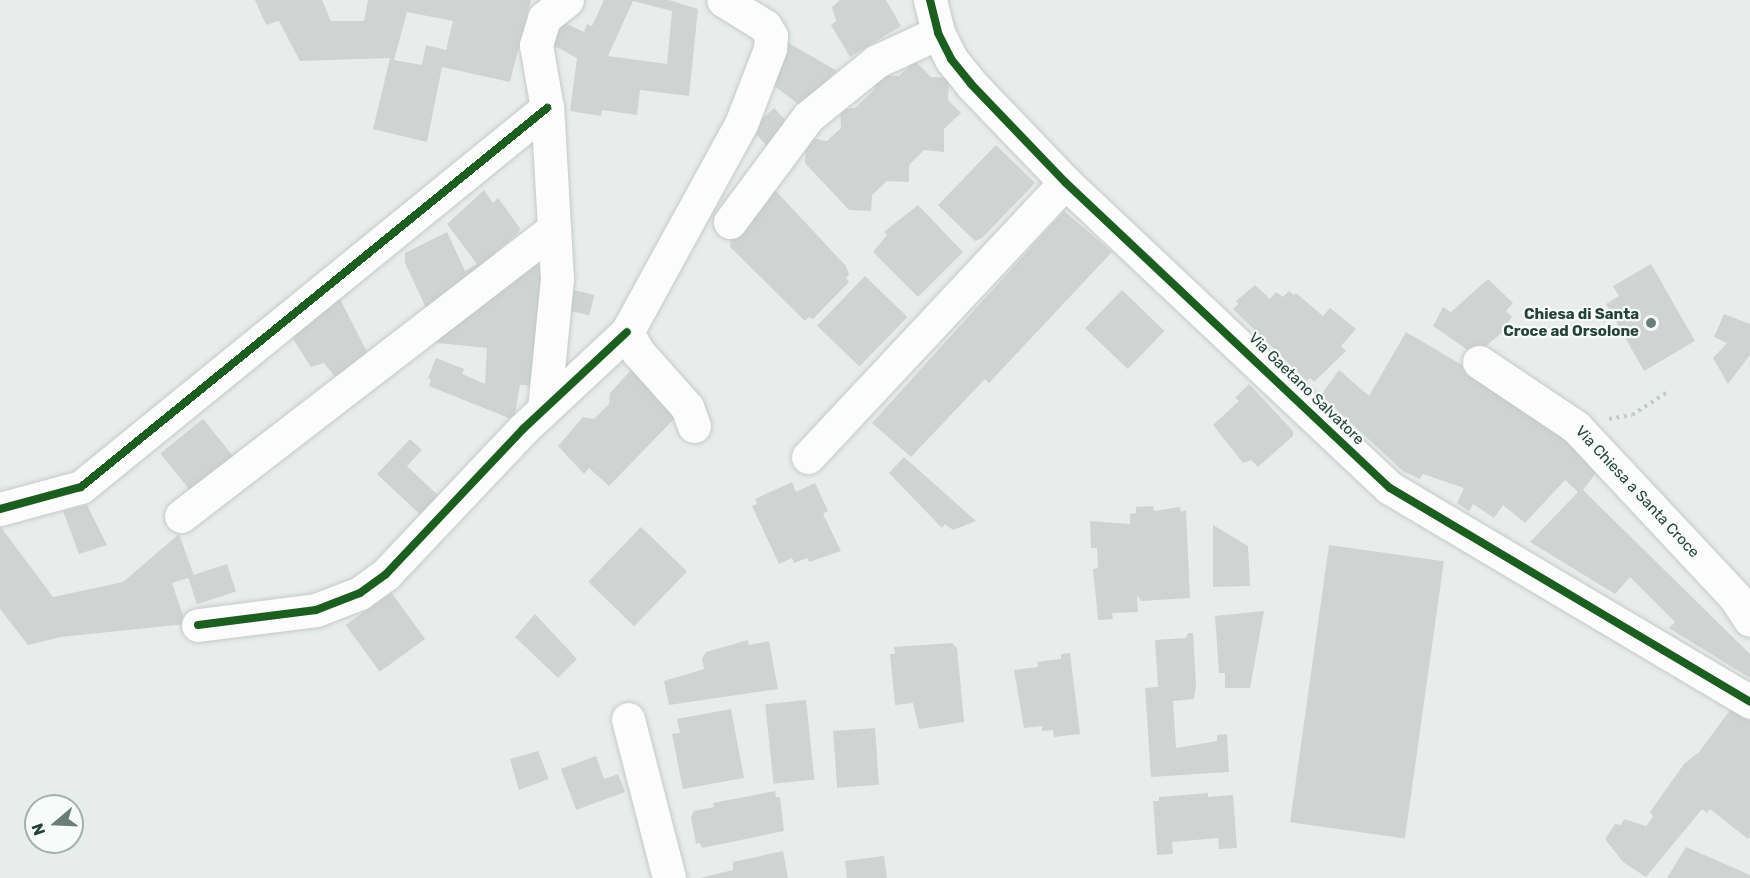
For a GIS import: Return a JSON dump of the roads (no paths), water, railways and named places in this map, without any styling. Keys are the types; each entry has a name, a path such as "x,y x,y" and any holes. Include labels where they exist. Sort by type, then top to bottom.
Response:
{"street":[{"path":"544,409 557,279 547,108 536,45 544,18 567,0"},
{"path":"198,625 316,610 360,593 386,574 544,409 627,332 741,124 770,49 771,36 765,26 723,0"},
{"name":"Via Gaetano Salvatore","path":"930,0 938,33 951,59 971,84 1065,182 1390,488 1750,702"},
{"path":"730,222 808,117 877,61 938,33"},
{"path":"0,509 81,487 547,108"},
{"path":"808,457 1065,182"},
{"path":"181,516 553,230"},
{"path":"627,332 638,351 687,407 694,426"},
{"name":"Via Chiesa a Santa Croce","path":"1479,362 1576,427 1735,597 1750,620"},
{"path":"628,719 669,878"}],"place":[{"name":"Chiesa di Santa Croce ad Orsolone","path":"1651,323"}]}
